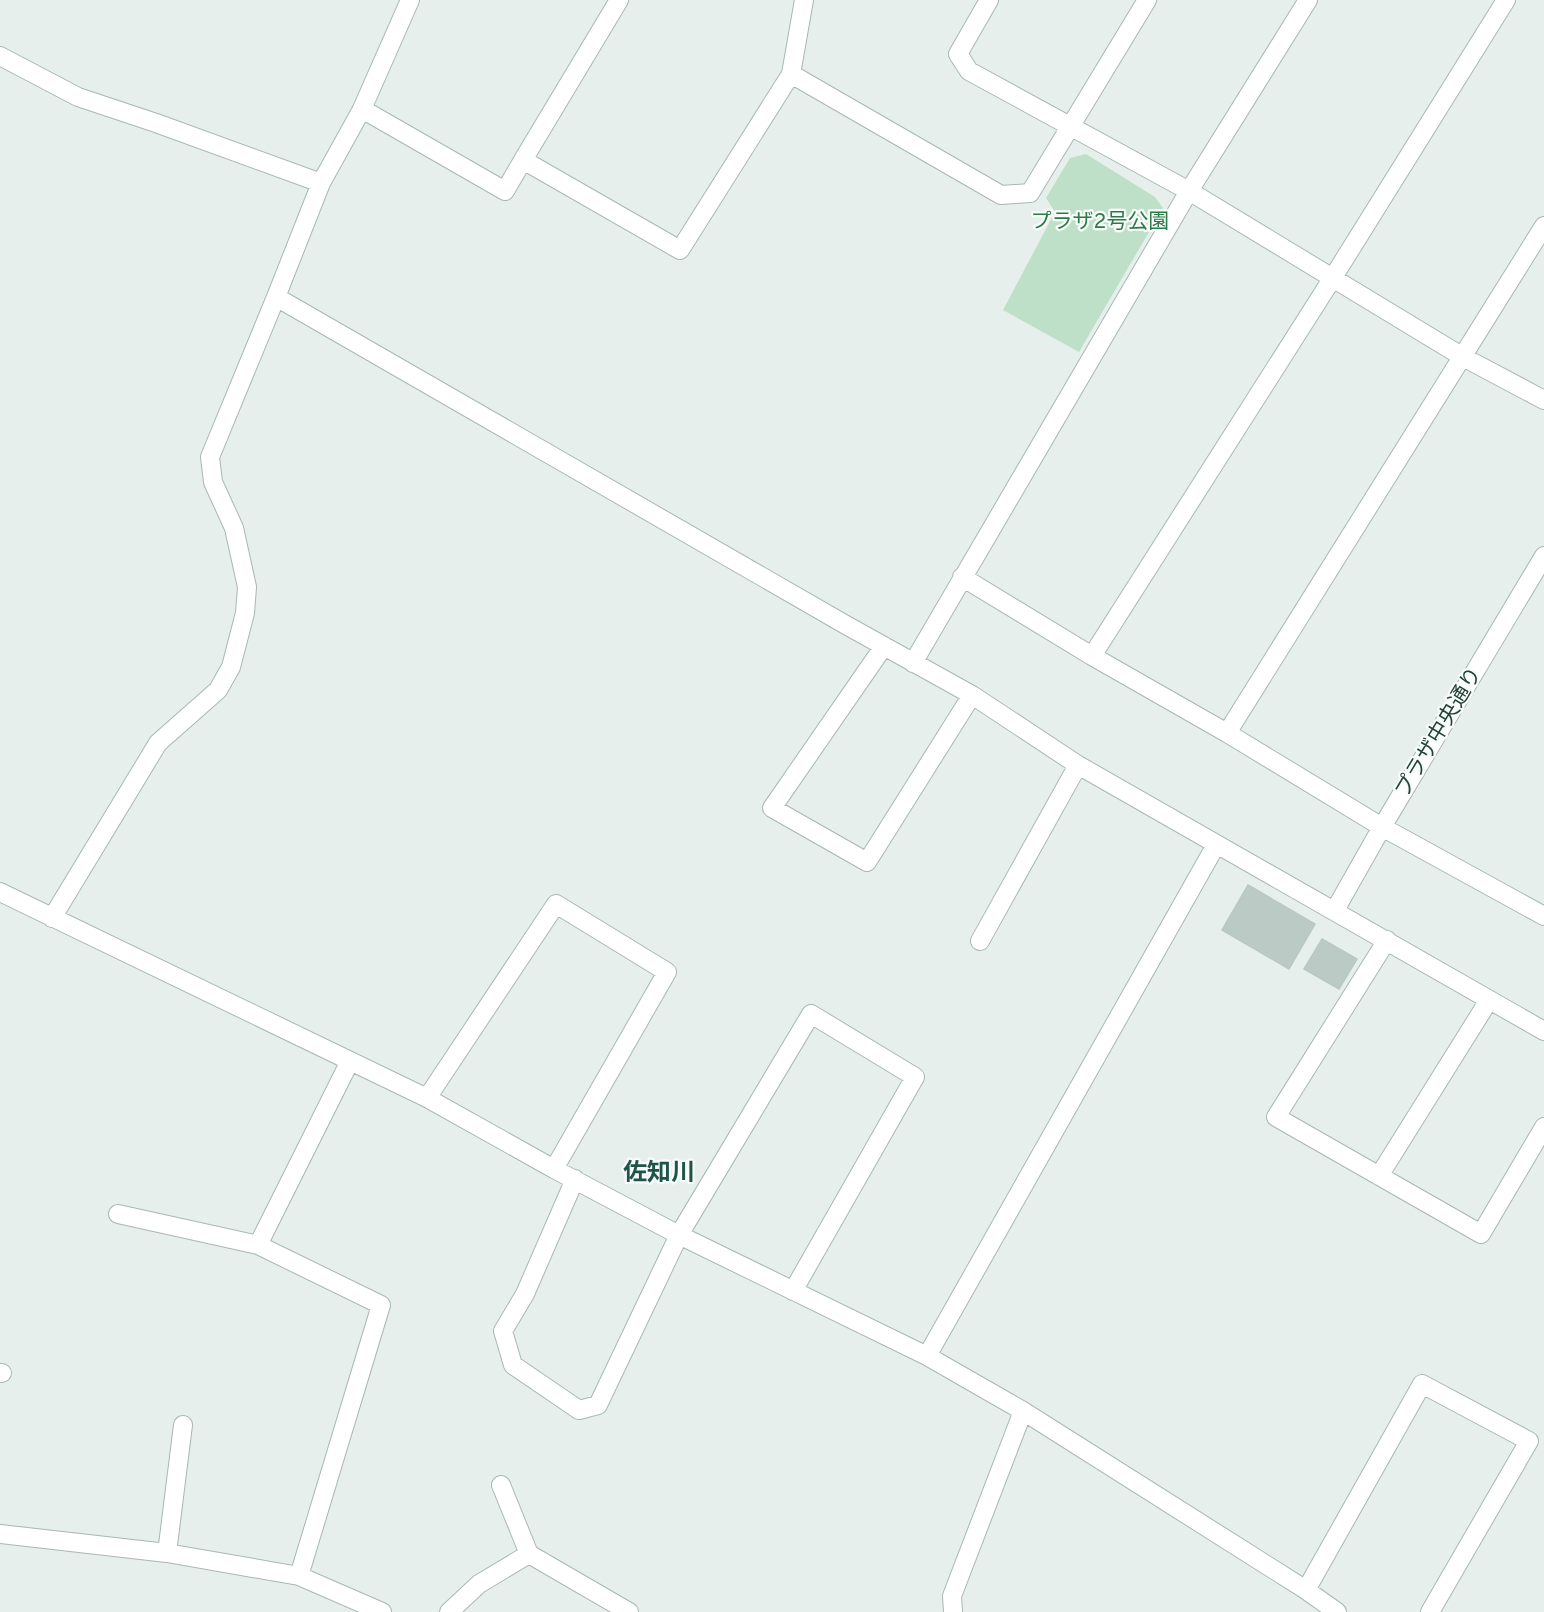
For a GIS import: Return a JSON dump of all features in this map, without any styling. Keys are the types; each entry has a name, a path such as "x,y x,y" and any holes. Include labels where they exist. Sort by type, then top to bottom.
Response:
{"street":[{"path":"52,918 158,743 218,690 231,667 244,613 247,587 234,528 213,482 210,457 321,183 362,109 410,0"},
{"path":"362,109 505,191 618,0"},
{"path":"524,160 680,250 791,74 804,0"},
{"path":"989,0 958,54 969,71 1189,191 1463,357 1544,400"},
{"path":"791,74 1000,195 1030,193 1146,0"},
{"path":"913,663 1189,191 1308,0"},
{"path":"1092,656 1506,0"},
{"path":"0,56 78,97 321,183"},
{"path":"1227,733 1544,226"},
{"path":"276,297 972,695 1078,765 1544,1031"},
{"name":"プラザ中央通り","path":"1335,910 1382,826 1544,556"},
{"path":"962,577 1382,826 1541,908"},
{"path":"884,646 772,808 867,862 972,695"},
{"path":"980,941 1078,765"},
{"path":"927,1356 1216,845"},
{"path":"0,892 427,1098 679,1235 927,1356 1023,1411 1306,1590 1337,1612"},
{"path":"427,1098 556,904 667,972 554,1169"},
{"path":"1386,940 1276,1117 1481,1234 1544,1127"},
{"path":"1379,1176 1490,999"},
{"path":"575,1179 525,1294 503,1331 513,1365 579,1410 598,1405 679,1235 811,1014 915,1077 793,1291"},
{"path":"258,1245 350,1061"},
{"path":"118,1214 258,1245 381,1305 299,1576"},
{"path":"1306,1590 1422,1384 1529,1441 1430,1612"},
{"path":"953,1612 952,1596 1023,1411"},
{"path":"167,1553 183,1425"},
{"path":"501,1485 529,1554 629,1612"},
{"path":"0,1533 167,1553 299,1576 382,1612"},
{"path":"449,1612 478,1584 529,1554"}],"green space":[{"name":"プラザ2号公園","path":"1086,154 1155,197 1163,208 1079,352 1003,310 1055,212 1046,198 1070,158"}],"building":[{"path":"1248,885 1315,924 1289,969 1222,930"},
{"path":"1322,939 1357,959 1339,989 1304,969"}],"district":[{"name":"佐知川","path":"659,1172"}]}
